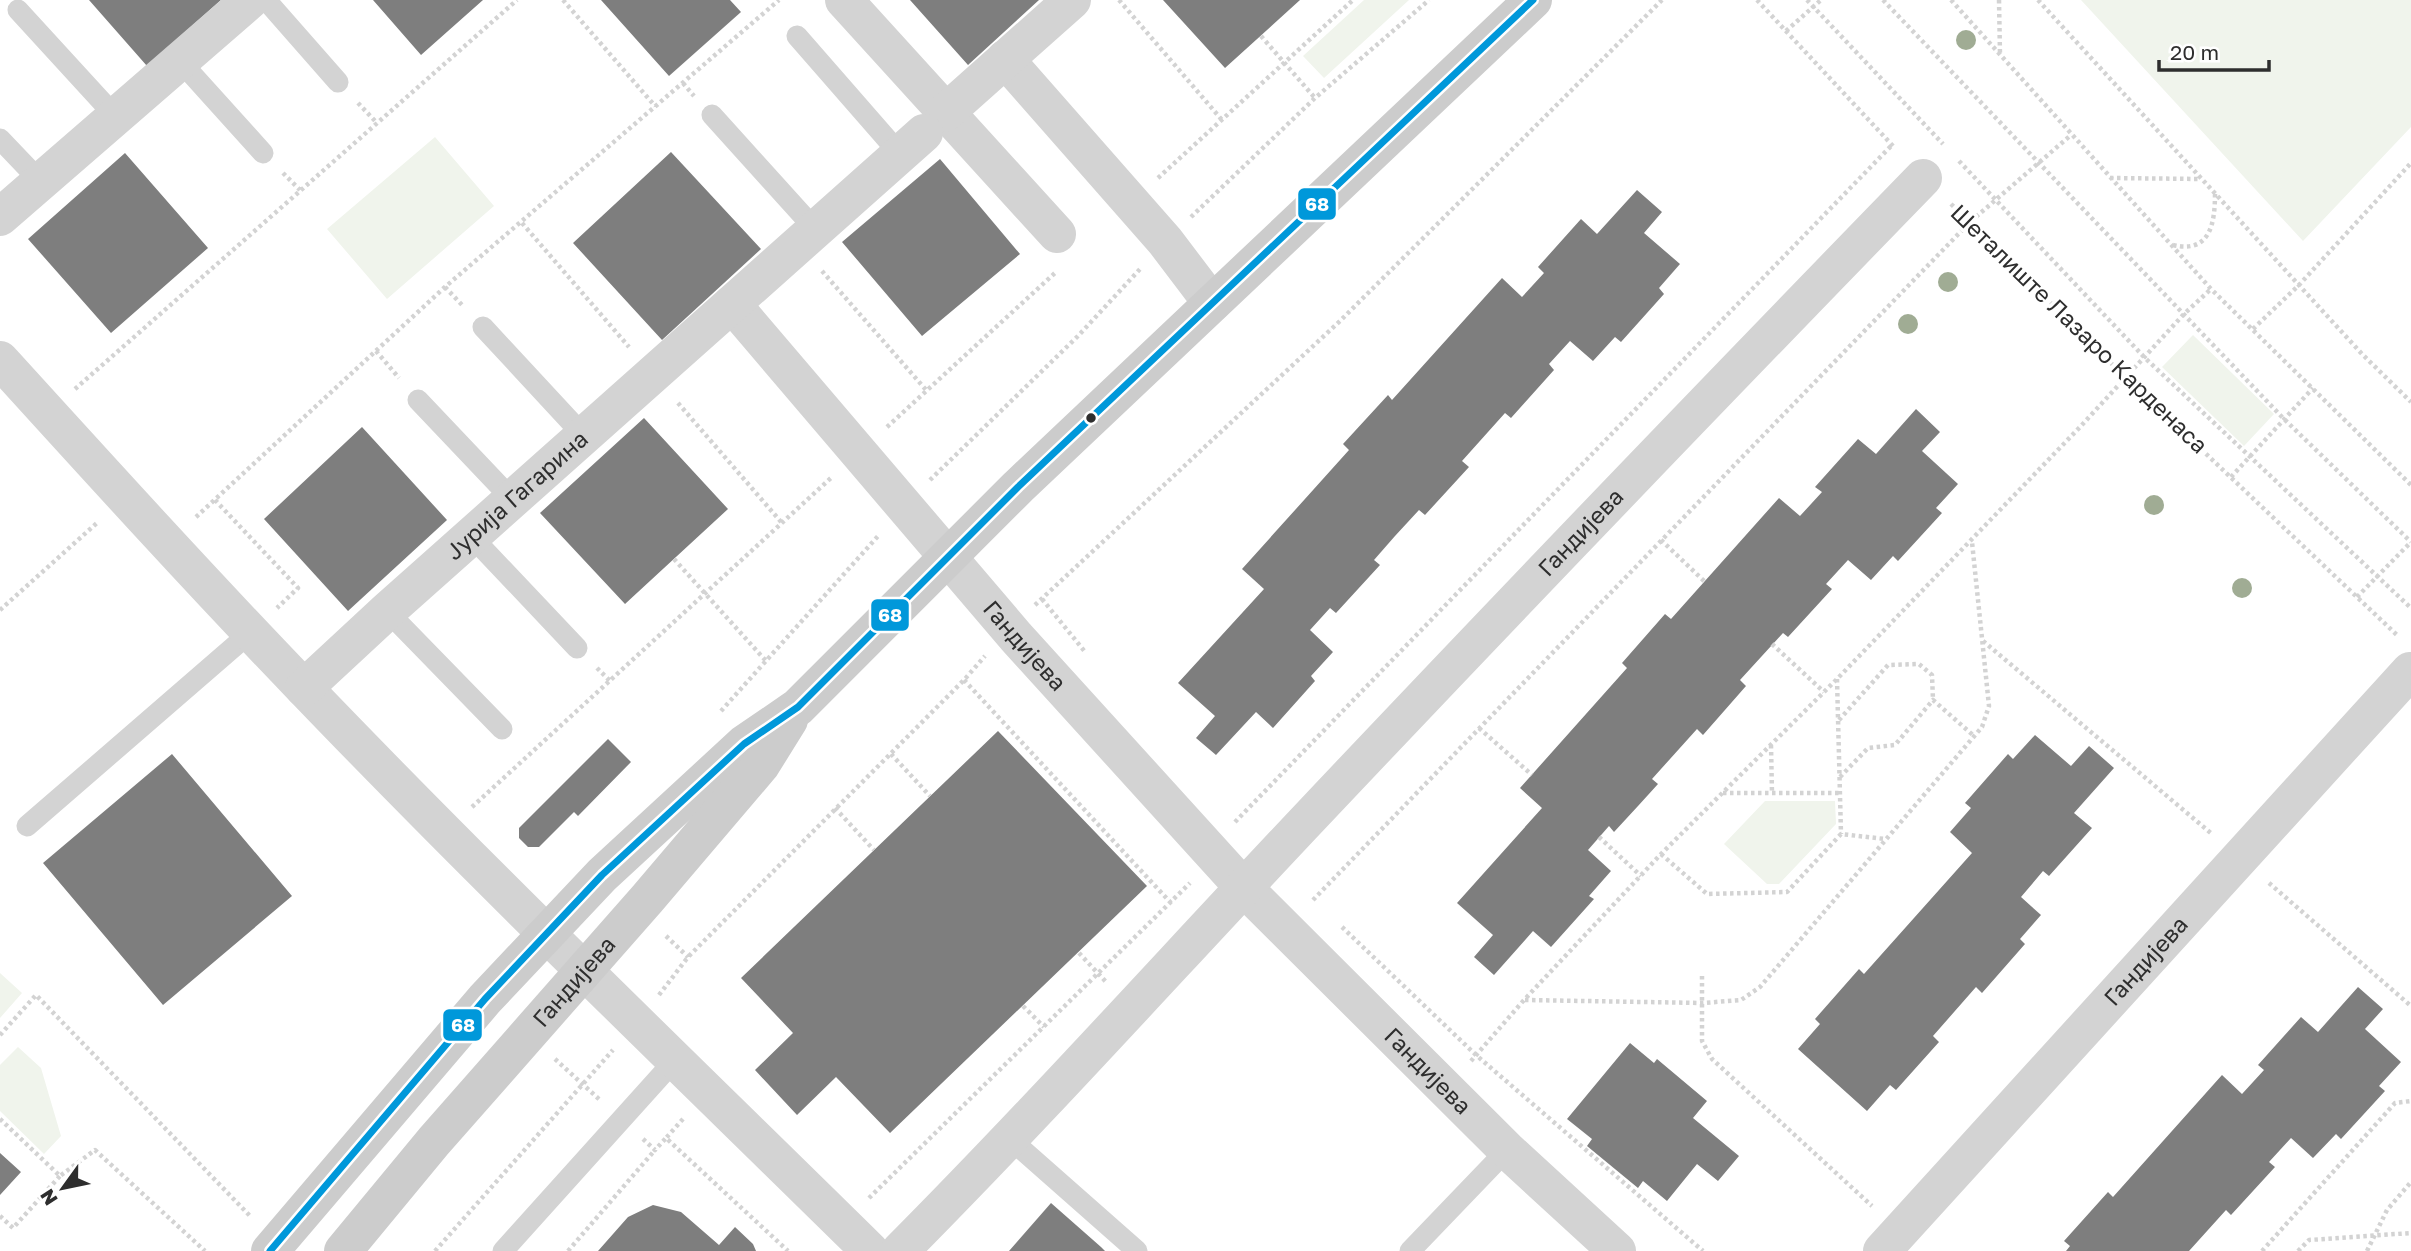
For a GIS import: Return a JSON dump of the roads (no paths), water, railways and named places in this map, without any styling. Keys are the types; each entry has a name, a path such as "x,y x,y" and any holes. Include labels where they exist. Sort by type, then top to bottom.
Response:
{"street":[{"path":"0,217 250,0"},
{"path":"845,0 923,133 1058,252"},
{"name":"Јурија Гагарина","path":"304,688 1072,0"},
{"name":"Гандијева","path":"263,1237 602,875 744,744 798,707 947,556 1533,0"},
{"path":"1005,59 1165,241 1212,303"},
{"name":"Гандијева","path":"1244,888 1622,489 1923,178"},
{"path":"732,304 947,556"},
{"path":"0,360 167,544 304,688 675,1060 870,1251"},
{"name":"Гандијева","path":"947,556 1244,888 1507,1150 1617,1251"},
{"name":"Гандијева","path":"1891,1241 2239,857 2406,655"},
{"name":"Гандијева","path":"343,1251 434,1141 648,900 761,765 798,707"},
{"path":"900,1251 1010,1139 1244,888"}],"lane":[{"path":"267,0 338,82"},
{"path":"18,10 116,117"},
{"path":"797,36 923,133"},
{"path":"180,61 263,153"},
{"path":"712,116 807,237"},
{"path":"0,139 41,182"},
{"path":"483,327 584,436"},
{"path":"418,400 512,499"},
{"path":"471,536 577,648"},
{"path":"387,611 502,729"},
{"path":"27,826 251,632"},
{"path":"503,1251 675,1060"},
{"path":"1010,1139 1137,1251"},
{"path":"1410,1251 1507,1150"}]}
